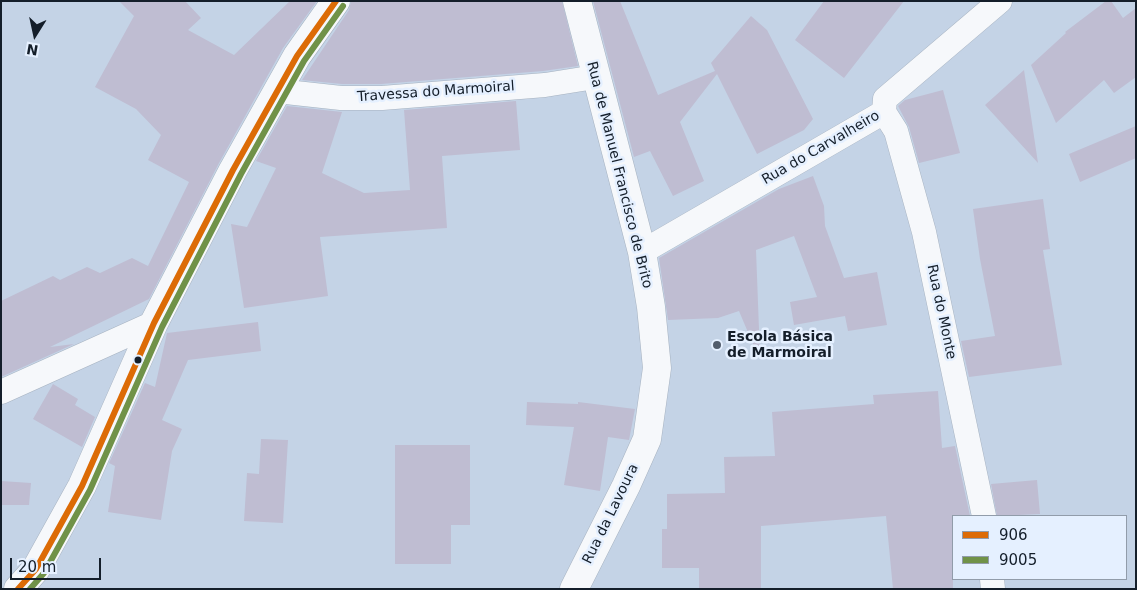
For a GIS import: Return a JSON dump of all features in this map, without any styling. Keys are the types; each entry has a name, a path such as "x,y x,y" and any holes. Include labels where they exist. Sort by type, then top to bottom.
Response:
{"street":[{"path":"18,589 36,569 82,486 154,324 233,170 297,56 336,1"},
{"name":"Rua de Manuel Francisco de Brito","path":"577,1 642,252 652,307 656,368 647,439"},
{"name":"Rua do Carvalheiro","path":"642,252 884,112 885,99 1000,1"},
{"name":"Travessa do Marmoiral","path":"277,91 341,98 382,98 545,84 595,76"},
{"name":"Rua do Monte","path":"884,112 896,131 924,232 984,515"},
{"path":"1,392 154,324"},
{"name":"Rua da Lavoura","path":"574,589 626,486 647,439"}],"building":[{"path":"119,1 185,1 201,18 188,30 234,55 290,1 317,1 283,48 219,163 149,299 50,347 74,344 1,377 1,301 53,276 60,280 87,267 100,273 132,258 148,266 189,182 148,160 161,135 136,109 95,87 134,16"},
{"path":"351,1 562,1 578,66 543,71 381,84 342,84 302,80 349,10"},
{"path":"593,1 620,1 658,95 715,71 711,63 751,16 767,30 813,119 804,130 757,154 717,74 680,122 704,181 673,196 650,151 634,157"},
{"path":"824,1 904,1 844,78 795,40"},
{"path":"1106,1 1111,1 1123,18 1136,8 1136,77 1114,93 1104,80 1056,123 1031,65 1065,32"},
{"path":"1024,70 1038,163 985,105"},
{"path":"943,90 960,153 919,163 909,127 898,106 905,100"},
{"path":"516,101 520,150 442,156 447,228 320,237 328,296 244,308 231,224 247,227 276,168 256,161 287,106 342,112 322,173 364,193 410,190 404,110"},
{"path":"1136,126 1136,158 1080,182 1069,154"},
{"path":"813,176 824,206 825,226 844,278 877,272 887,325 848,331 845,316 794,325 790,302 817,297 794,236 756,250 760,356 758,356 739,311 718,318 668,320 659,258 779,189"},
{"path":"1043,199 1050,249 1043,250 1062,365 969,377 961,341 995,336 980,259 973,209"},
{"path":"258,322 261,351 188,360 162,420 182,429 172,451 161,520 108,512 115,466 109,463 145,383 155,387 167,333"},
{"path":"53,384 78,399 75,405 95,417 82,447 33,419"},
{"path":"938,391 942,448 955,446 970,515 952,515 953,589 893,589 886,516 761,526 761,589 699,589 699,568 662,568 662,529 667,529 667,494 725,493 724,457 775,456 772,412 874,404 873,395"},
{"path":"527,402 578,404 578,402 635,409 629,440 608,437 600,491 564,485 574,427 526,425"},
{"path":"261,439 288,440 283,523 244,521 247,473 259,474"},
{"path":"395,445 470,445 470,525 451,525 451,564 395,564"},
{"path":"1037,480 1040,514 997,515 991,484"},
{"path":"1,481 31,483 29,505 1,505"}],"transit line":[{"name":"906","path":"18,589 36,569 82,486 154,323 233,170 297,56 336,1"},
{"name":"9005","path":"30,589 44,573 90,490 162,327 241,174 304,61 343,6"}],"place":[{"name":"Escola Básica de Marmoiral","path":"717,345"}]}
